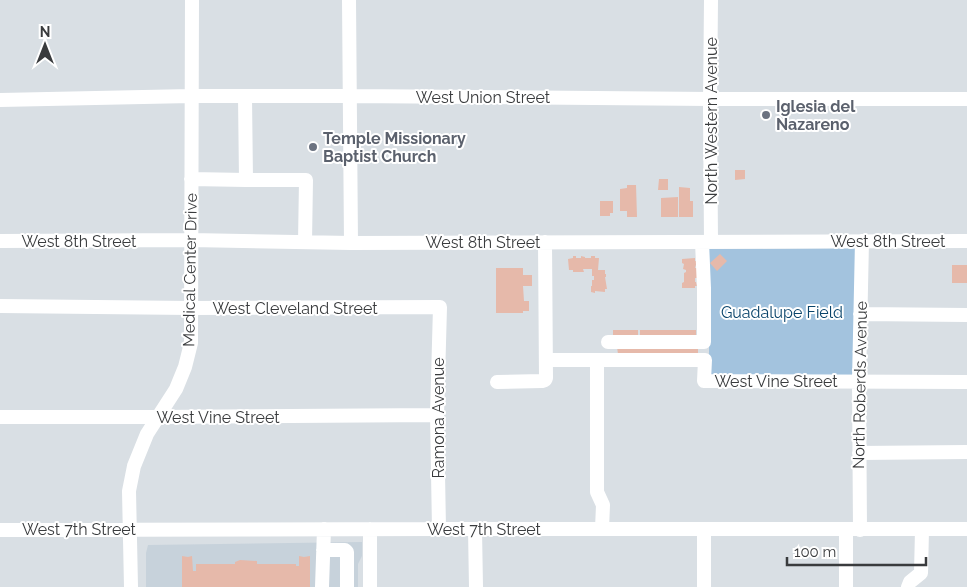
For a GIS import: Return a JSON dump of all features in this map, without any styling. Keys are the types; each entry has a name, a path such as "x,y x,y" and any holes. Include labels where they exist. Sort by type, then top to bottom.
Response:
{"street":[{"name":"Medical Center Drive","path":"131,587 129,491 134,466 147,434 176,389 185,367 191,343 192,0"},
{"path":"349,0 351,243"},
{"name":"North Western Avenue","path":"608,342 704,342 711,0"},
{"name":"West Union Street","path":"0,100 191,96 967,99"},
{"path":"245,97 246,180"},
{"path":"191,179 306,180 305,242"},
{"name":"West 8th Street","path":"0,242 191,240 351,243 967,241"},
{"name":"North Roberds Avenue","path":"846,587 859,453 862,241"},
{"path":"497,382 545,380 546,378 545,242"},
{"name":"West Cleveland Street","path":"0,306 440,308"},
{"name":"Ramona Avenue","path":"439,529 437,415 440,308"},
{"path":"860,314 967,315"},
{"path":"546,360 597,360 597,492 603,505 602,529"},
{"name":"West Vine Street","path":"597,360 705,360 704,381 967,382"},
{"name":"West Vine Street","path":"0,417 437,415"},
{"path":"859,453 967,452"},
{"path":"322,587 324,529"},
{"path":"370,529 370,587"},
{"path":"475,529 476,587"},
{"path":"704,529 704,587"},
{"name":"West 7th Street","path":"0,530 967,529"},
{"path":"908,587 910,582 922,573 922,530"},
{"path":"323,550 345,550 347,552 347,587"}],"shaded area":[{"path":"362,542 362,556 358,564 358,587 146,587 146,553 148,545"}],"green space":[{"name":"Guadalupe Field","path":"855,248 856,375 709,375 709,249"}],"building":[{"path":"735,170 745,170 745,179 735,180"},
{"path":"659,179 668,179 668,190 658,190"},
{"path":"627,185 636,185 637,217 627,217 627,211 620,211 620,189 627,188"},
{"path":"679,187 690,188 690,201 693,201 693,217 679,217"},
{"path":"678,197 678,217 661,217 661,198"},
{"path":"600,201 613,201 613,213 610,213 610,216 600,216"},
{"path":"720,254 727,261 717,271 710,263"},
{"path":"573,256 576,256 576,258 581,258 581,256 591,258 591,256 595,256 595,258 599,258 598,270 605,270 606,274 607,289 605,289 605,292 591,292 592,280 594,280 592,269 583,269 584,272 569,270 568,259 573,258"},
{"path":"695,258 695,261 697,261 695,268 697,268 698,278 695,278 695,282 697,286 695,288 682,288 686,270 683,269 682,259"},
{"path":"952,265 967,265 967,283 952,283"},
{"path":"496,268 523,268 523,275 532,275 532,286 523,286 524,301 529,301 529,311 523,311 523,313 496,313"},
{"path":"613,330 638,330 638,337 613,337"},
{"path":"640,330 696,330 696,337 640,337"},
{"path":"617,347 698,347 698,354 618,354"},
{"path":"182,556 192,556 193,571 196,571 196,564 235,564 235,562 240,560 257,561 257,564 296,564 296,566 299,566 299,556 310,556 310,587 182,587"}],"place":[{"name":"Iglesia del Nazareno","path":"766,115"},
{"name":"Temple Missionary Baptist Church","path":"313,147"}]}
